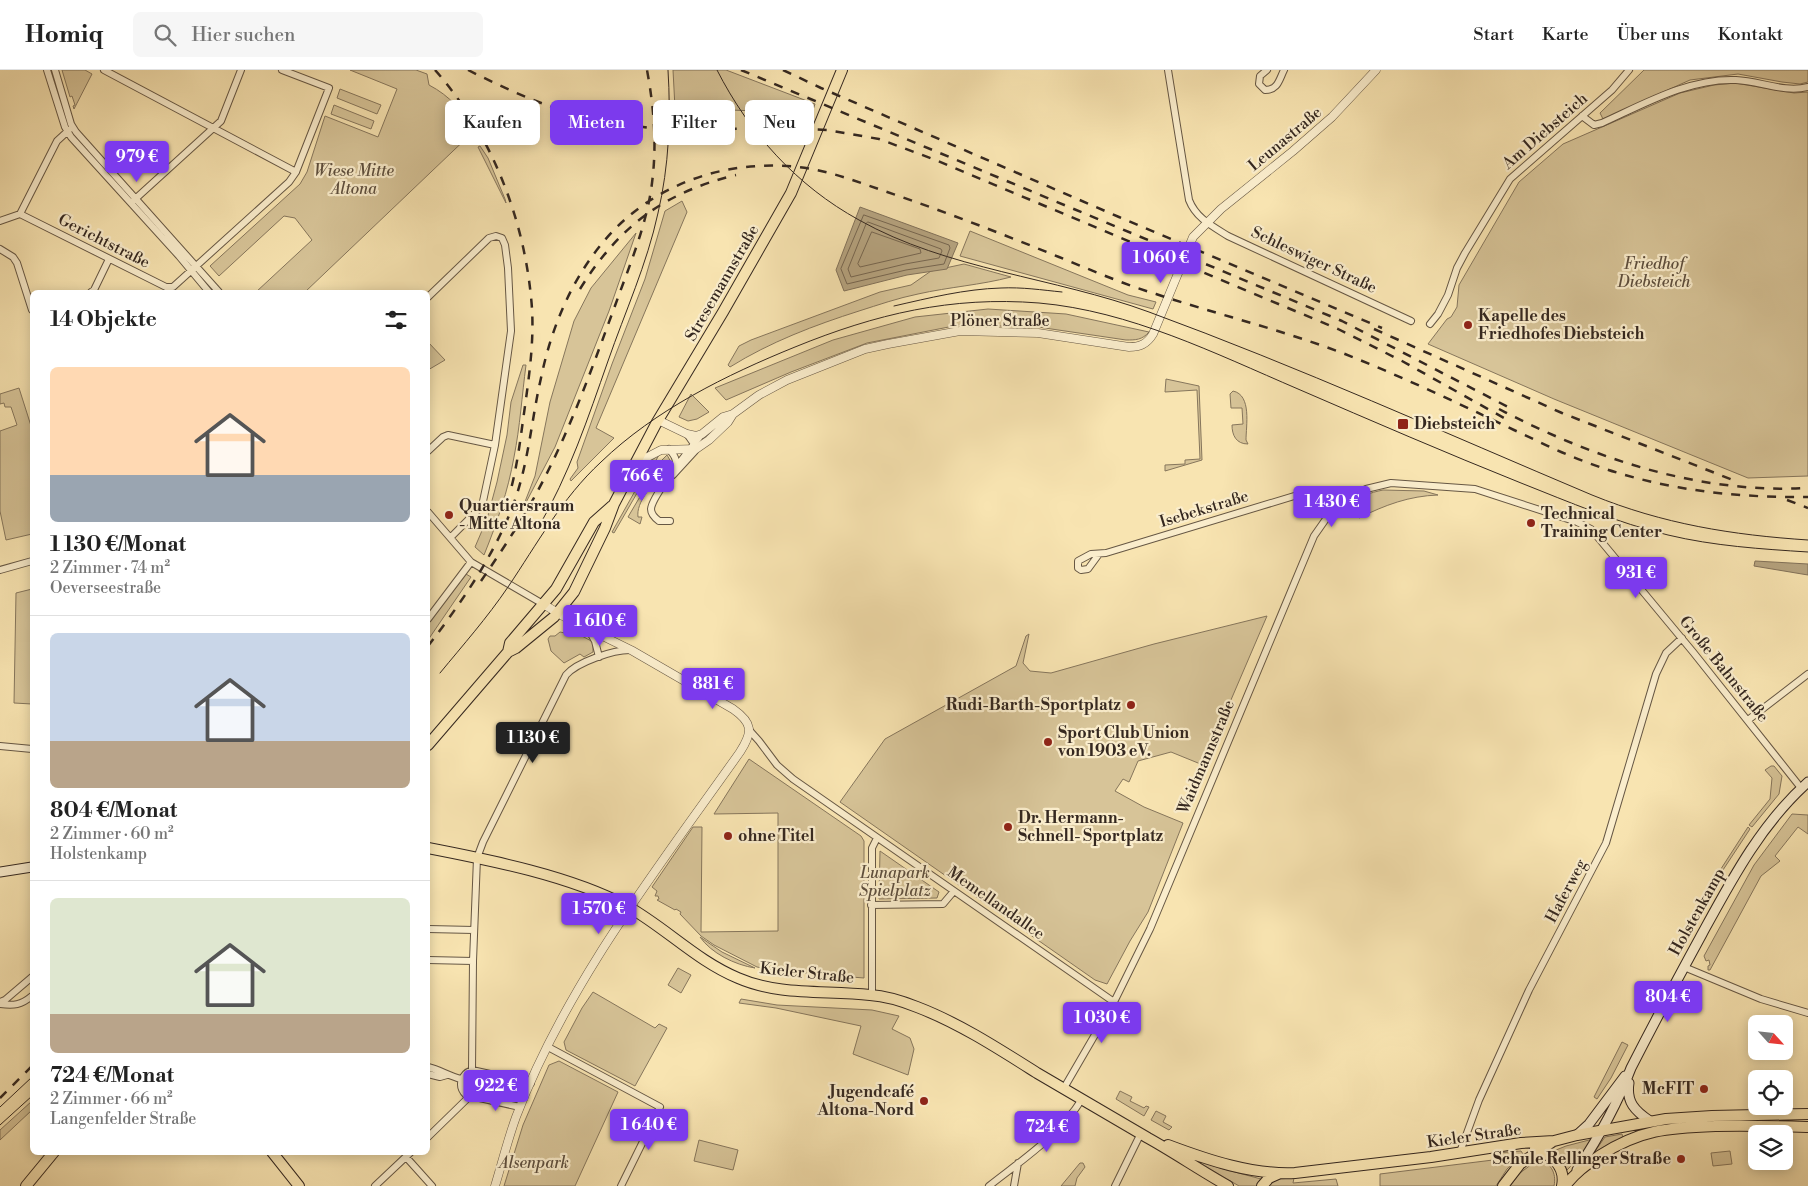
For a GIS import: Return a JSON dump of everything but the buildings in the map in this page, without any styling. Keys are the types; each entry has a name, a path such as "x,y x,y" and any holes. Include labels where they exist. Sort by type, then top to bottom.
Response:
{"main road":[{"name":"Stresemannstraße","path":"430,743 508,652 516,648 558,613 574,592 605,528 614,504 658,420 787,200 842,70"},
{"name":"Stresemannstraße","path":"508,652 510,643 556,588 594,522 614,504"},
{"name":"Holstenkamp","path":"1576,1173 1604,1130 1622,1093 1631,1068 1736,872 1770,821 1804,785"},
{"name":"Kieler Straße","path":"430,848 477,858 559,879 597,892 649,920 698,958 738,979 776,989 872,995 904,1003 935,1015 993,1046 1228,1186"},
{"path":"0,872 30,868"},
{"name":"Holstenkamp","path":"1577,1135 1589,1124 1631,1068"},
{"path":"1631,1068 1628,1098 1634,1110 1650,1121"},
{"name":"Kieler Straße","path":"1145,1136 1232,1166 1279,1174 1554,1141 1650,1121 1712,1116 1808,1114"},
{"path":"1564,1186 1576,1173 1621,1142 1634,1137 1686,1127 1758,1125 1808,1127"},
{"path":"1503,1186 1520,1164 1554,1141"},
{"path":"1521,1144 1540,1150 1552,1158 1559,1165 1562,1172 1564,1186"},
{"path":"26,1186 52,1155"},
{"path":"274,1155 299,1186"},
{"path":"1262,1186 1268,1178 1279,1174"}],"street":[{"path":"47,70 78,146 133,201 194,269 217,290"},
{"path":"55,70 70,130"},
{"path":"104,70 296,172"},
{"path":"133,201 214,128 224,115 241,70"},
{"path":"194,269 289,182 296,172 329,88 282,70"},
{"name":"Schleswiger Straße","path":"1168,70 1190,200 1196,214 1228,236 1411,320"},
{"path":"1267,70 1260,76 1259,84 1265,90 1271,90 1278,85 1284,70"},
{"name":"Leunastraße","path":"1206,222 1325,123 1376,70"},
{"name":"Am Diebsteich","path":"1430,324 1438,314 1448,295 1457,268 1465,253 1503,188 1518,171 1612,90 1629,70"},
{"path":"1582,116 1594,125 1602,123 1678,89 1714,80 1737,80 1785,89 1808,87"},
{"path":"0,221 20,214 57,141 70,130"},
{"name":"Gerichtstraße","path":"20,214 168,288 175,286 194,269"},
{"name":"Plöner Straße","path":"668,479 686,463 702,434 723,417 733,414 759,395 787,380 866,350 888,344 960,331 1038,333 1129,346 1146,343 1152,334 1190,242 1206,222"},
{"path":"430,295 489,238 496,236 502,238 505,245 511,331 495,445 481,508 451,537"},
{"path":"0,243 0,249 13,257 17,263 30,304"},
{"path":"94,290 109,259"},
{"path":"194,269 208,290"},
{"name":"Plöner Straße","path":"670,521 660,522 654,518 651,511 653,503 675,468 693,448 709,440 728,422 733,414"},
{"path":"658,420 687,434 696,436 702,434"},
{"path":"635,464 655,452 669,449 693,448 687,434"},
{"path":"430,449 443,437 448,435 495,445"},
{"path":"669,449 675,458 675,468"},
{"name":"Große Bahnstraße","path":"1381,484 1401,482 1475,489 1584,525 1595,534 1804,785"},
{"name":"Waidmannstraße","path":"1064,1088 1114,1002 1150,929 1310,543 1323,522 1342,503 1360,492 1381,484"},
{"name":"Isebekstraße","path":"1100,554 1314,490 1327,491 1342,503"},
{"path":"430,514 471,562 558,613 631,650 738,713 748,723 750,731 740,752 629,908 567,1011 520,1107 495,1186"},
{"path":"0,570 30,562"},
{"path":"430,616 471,562"},
{"path":"588,629 595,641 599,657"},
{"name":"Haferweg","path":"1460,1152 1479,1100 1529,990 1606,843 1656,674 1666,653 1682,638"},
{"path":"472,1070 473,961 477,858 494,818 566,675 572,669 599,657 618,650 631,650"},
{"path":"1748,720 1808,674"},
{"name":"Memellandallee","path":"750,731 777,765 793,779 1114,1002"},
{"path":"0,746 30,749"},
{"path":"872,995 872,848 877,838"},
{"path":"871,905 943,904 954,890"},
{"path":"430,929 474,930"},
{"path":"430,960 473,961"},
{"path":"1684,967 1777,1005 1808,1013"},
{"path":"0,1003 6,1000 30,978"},
{"path":"0,1003 17,1006 30,998"},
{"path":"548,1047 660,1107 621,1186"},
{"path":"430,1068 461,1080"},
{"path":"520,1107 470,1096 462,1089 461,1080 463,1075 472,1070 531,1083"},
{"path":"430,1074 440,1077 447,1075"},
{"path":"430,1134 470,1096"},
{"path":"989,1186 1062,1126 1082,1099"},
{"path":"1115,1186 1145,1136"},
{"path":"375,1186 408,1155 432,1186"},
{"path":"1014,1186 1018,1163"}],"green space":[{"path":"62,70 85,70 92,74 74,109 73,106 75,105 72,96 70,97"},
{"name":"Wiese Mitte Altona","path":"350,70 416,70 427,74 429,85 450,100 445,100 445,145 459,145 307,290 258,290 312,240 295,218 284,216 219,276 210,266 300,184 307,172 325,116 378,137 397,89"},
{"path":"673,70 726,70 805,100 745,100 745,111 735,110 735,100 675,100"},
{"path":"1644,70 1808,70 1808,82 1800,84 1782,82 1738,74 1690,80 1603,119 1600,113"},
{"name":"Friedhof Diebsteich","path":"1735,83 1794,93 1808,92 1808,476 1748,478 1554,399 1428,344 1457,307 1459,285 1519,182 1563,144 1680,93 1714,85"},
{"path":"340,89 381,105 377,114 337,98"},
{"path":"334,105 374,121 371,129 331,114"},
{"path":"480,146 488,158 506,203 478,147"},
{"path":"682,201 687,212 596,428 614,438 571,481 570,479 578,468 577,462 645,279 665,211"},
{"path":"970,231 1128,295 1156,302 1153,309 960,256"},
{"path":"636,233 609,311 555,447 521,512 535,476 550,402 574,321 591,288"},
{"path":"964,264 1011,277 918,294 842,316 777,342 730,367 728,365 739,346 751,340 880,292 911,285 931,271"},
{"path":"988,309 1066,314 1149,332 1139,339 1126,340 1038,327 959,325 867,343 791,372 726,400 715,388 833,340 915,317"},
{"path":"430,344 445,360 430,369"},
{"path":"523,365 526,365 512,470 502,507 484,555 475,547 487,519 497,482 507,435 511,402"},
{"path":"1166,379 1199,386 1202,460 1165,471 1165,465 1185,464 1185,460 1200,459 1197,390 1165,392"},
{"path":"19,388 30,423 30,534 6,540 0,511 0,431 17,425 11,407 5,407 4,403 0,404 0,394"},
{"path":"1233,391 1243,398 1247,412 1246,440 1248,444 1238,441 1233,432 1232,425 1243,424 1242,408 1231,408 1230,394"},
{"path":"691,394 709,412 697,419 688,421 679,417"},
{"path":"659,455 614,533 612,532 653,459"},
{"path":"667,455 671,462 666,474 660,474 645,494 639,506 638,517 642,517 640,524 628,517 661,461"},
{"path":"1383,490 1424,491 1438,495 1417,497 1397,502 1359,518 1355,508 1359,500 1369,494"},
{"path":"466,574 471,577 430,637 430,621"},
{"path":"30,590 30,704 14,703 16,593"},
{"name":"Dr. Hermann- Schnell- Sportplatz","path":"1267,616 1203,765 1171,752 1138,761 1129,782 1123,779 1115,791 1144,807 1183,823 1148,912 1107,984 1095,980 840,802 885,739 1016,666 1026,636 1029,634 1023,663 1030,671 1051,673 1154,644"},
{"path":"571,630 593,642 593,652 584,657 580,654 564,663 551,651 548,639 550,636 555,636 560,632 570,634"},
{"path":"749,759 861,836 864,841 864,978 778,971 757,967 714,945 701,936 680,914 681,912 657,900 659,899 658,896 655,896 657,891 652,887 693,827 702,827 701,932 778,931 778,813 714,814"},
{"path":"1774,766 1782,776 1779,794 1752,827 1749,825 1770,799 1772,778 1765,770"},
{"path":"1792,814 1808,815 1808,834 1798,827 1775,856 1780,861 1761,876 1710,970 1708,970 1709,960 1706,961 1704,956 1754,865"},
{"path":"1748,827 1750,829 1719,876 1682,946 1679,945 1717,875"},
{"name":"Lunapark Spielplatz","path":"880,851 939,892 937,898 879,899"},
{"path":"700,937 722,952 755,968 724,957 710,948"},
{"path":"678,968 691,975 681,993 668,985"},
{"path":"593,992 655,1028 659,1024 667,1028 635,1086 566,1050 564,1042"},
{"path":"741,999 777,1005 872,1010 899,1016 892,1029 910,1038 914,1049 908,1075 853,1054 861,1026 776,1008 739,1003"},
{"path":"1622,1042 1628,1045 1611,1078 1597,1099 1594,1097"},
{"name":"Alsenpark","path":"559,1061 618,1092 575,1186 504,1186 523,1125 549,1065"},
{"path":"475,1075 503,1081 500,1087 518,1091 515,1097 497,1093 490,1097 494,1093 484,1090 480,1094 473,1093 467,1085 469,1079"},
{"path":"1120,1091 1132,1097 1130,1101 1144,1108 1146,1106 1149,1107 1144,1116 1116,1099"},
{"path":"30,1103 30,1112 0,1140 0,1130"},
{"path":"1156,1111 1166,1116 1163,1122 1172,1127 1169,1130 1151,1120"},
{"path":"1622,1134 1623,1138 1591,1157 1605,1137"},
{"path":"1593,1139 1582,1155 1567,1170 1551,1152 1566,1146"},
{"path":"699,1140 738,1150 733,1170 694,1161"},
{"path":"1521,1151 1523,1154 1507,1169 1496,1186 1380,1186 1380,1174 1493,1160 1497,1153"},
{"path":"1730,1151 1732,1164 1713,1166 1711,1153"},
{"path":"1190,1157 1220,1168 1261,1179 1258,1186 1239,1186"},
{"path":"1536,1161 1549,1165 1554,1176 1554,1186 1510,1186 1520,1173"},
{"path":"1080,1163 1083,1163 1085,1167 1077,1178 1075,1186 1061,1186"},
{"path":"1294,1178 1293,1183 1336,1179 1338,1186 1268,1186 1277,1179"}],"water":[{"path":"860,207 958,243 947,269 907,275 844,291 836,270"},
{"path":"1755,561 1808,564 1808,575 1754,566"}],"tram line":[{"path":"538,528 559,488 577,446 642,269 653,232 662,195 667,160 669,124 668,70"},
{"path":"717,70 744,115 777,156 795,174 836,206 893,237 928,251 965,262 1113,300 1149,312 1316,378 1592,495 1645,514 1725,531 1808,540"},
{"path":"894,306 974,290 1017,288 1062,292"},
{"path":"440,673 500,598 574,491 601,462 644,426 692,396 743,369 825,335 855,325 914,310 975,302 1039,303 1073,308 1139,324 1203,348 1465,460 1612,518 1649,530 1703,542 1808,552"},
{"path":"0,1107 30,1079"},
{"path":"0,1125 30,1098"}],"railway":[{"path":"435,70 455,94 472,120 501,176 512,205 527,266 532,311 531,352 516,469 511,489"},
{"path":"468,70 516,93 554,108 619,123 650,128 784,128 827,130 879,139 933,159 1338,329 1402,361 1504,418"},
{"path":"481,581 525,514 558,451 584,388 637,244 650,198 654,154 653,112 647,70"},
{"path":"741,70 1342,321 1510,408"},
{"path":"783,70 1119,217 1382,328"},
{"path":"430,643 454,612 478,575 508,517 516,497 524,467 538,393 552,338 567,299 587,263 613,231 650,200 692,179 715,172 739,168 763,166 801,167 842,177 896,195 978,225 1131,286 1306,340 1355,358 1559,451 1613,471 1640,479 1695,490 1751,496 1808,497"},
{"path":"580,289 611,247 646,215 687,191 736,175"},
{"path":"1374,329 1562,413 1738,482"},
{"path":"1499,409 1535,427 1610,458 1688,479 1727,485 1767,488 1808,488"},
{"path":"1787,500 1808,508"},
{"path":"0,1098 30,1068"}],"place":[{"name":"Kapelle des Friedhofes Diebsteich","path":"1468,325"},
{"name":"Diebsteich","path":"1403,424"},
{"name":"Quartiersraum - Mitte Altona","path":"449,515"},
{"name":"Technical Training Center","path":"1531,523"},
{"name":"Rudi-Barth-Sportplatz","path":"1131,705"},
{"name":"Sport Club Union von 1903 eV.","path":"1048,742"},
{"name":"Dr. Hermann- Schnell- Sportplatz","path":"1008,827"},
{"name":"ohne Titel","path":"728,836"},
{"name":"McFIT","path":"1704,1089"},
{"name":"Jugendcafé Altona-Nord","path":"924,1101"},
{"name":"Schule Rellinger Straße","path":"1681,1159"}]}
